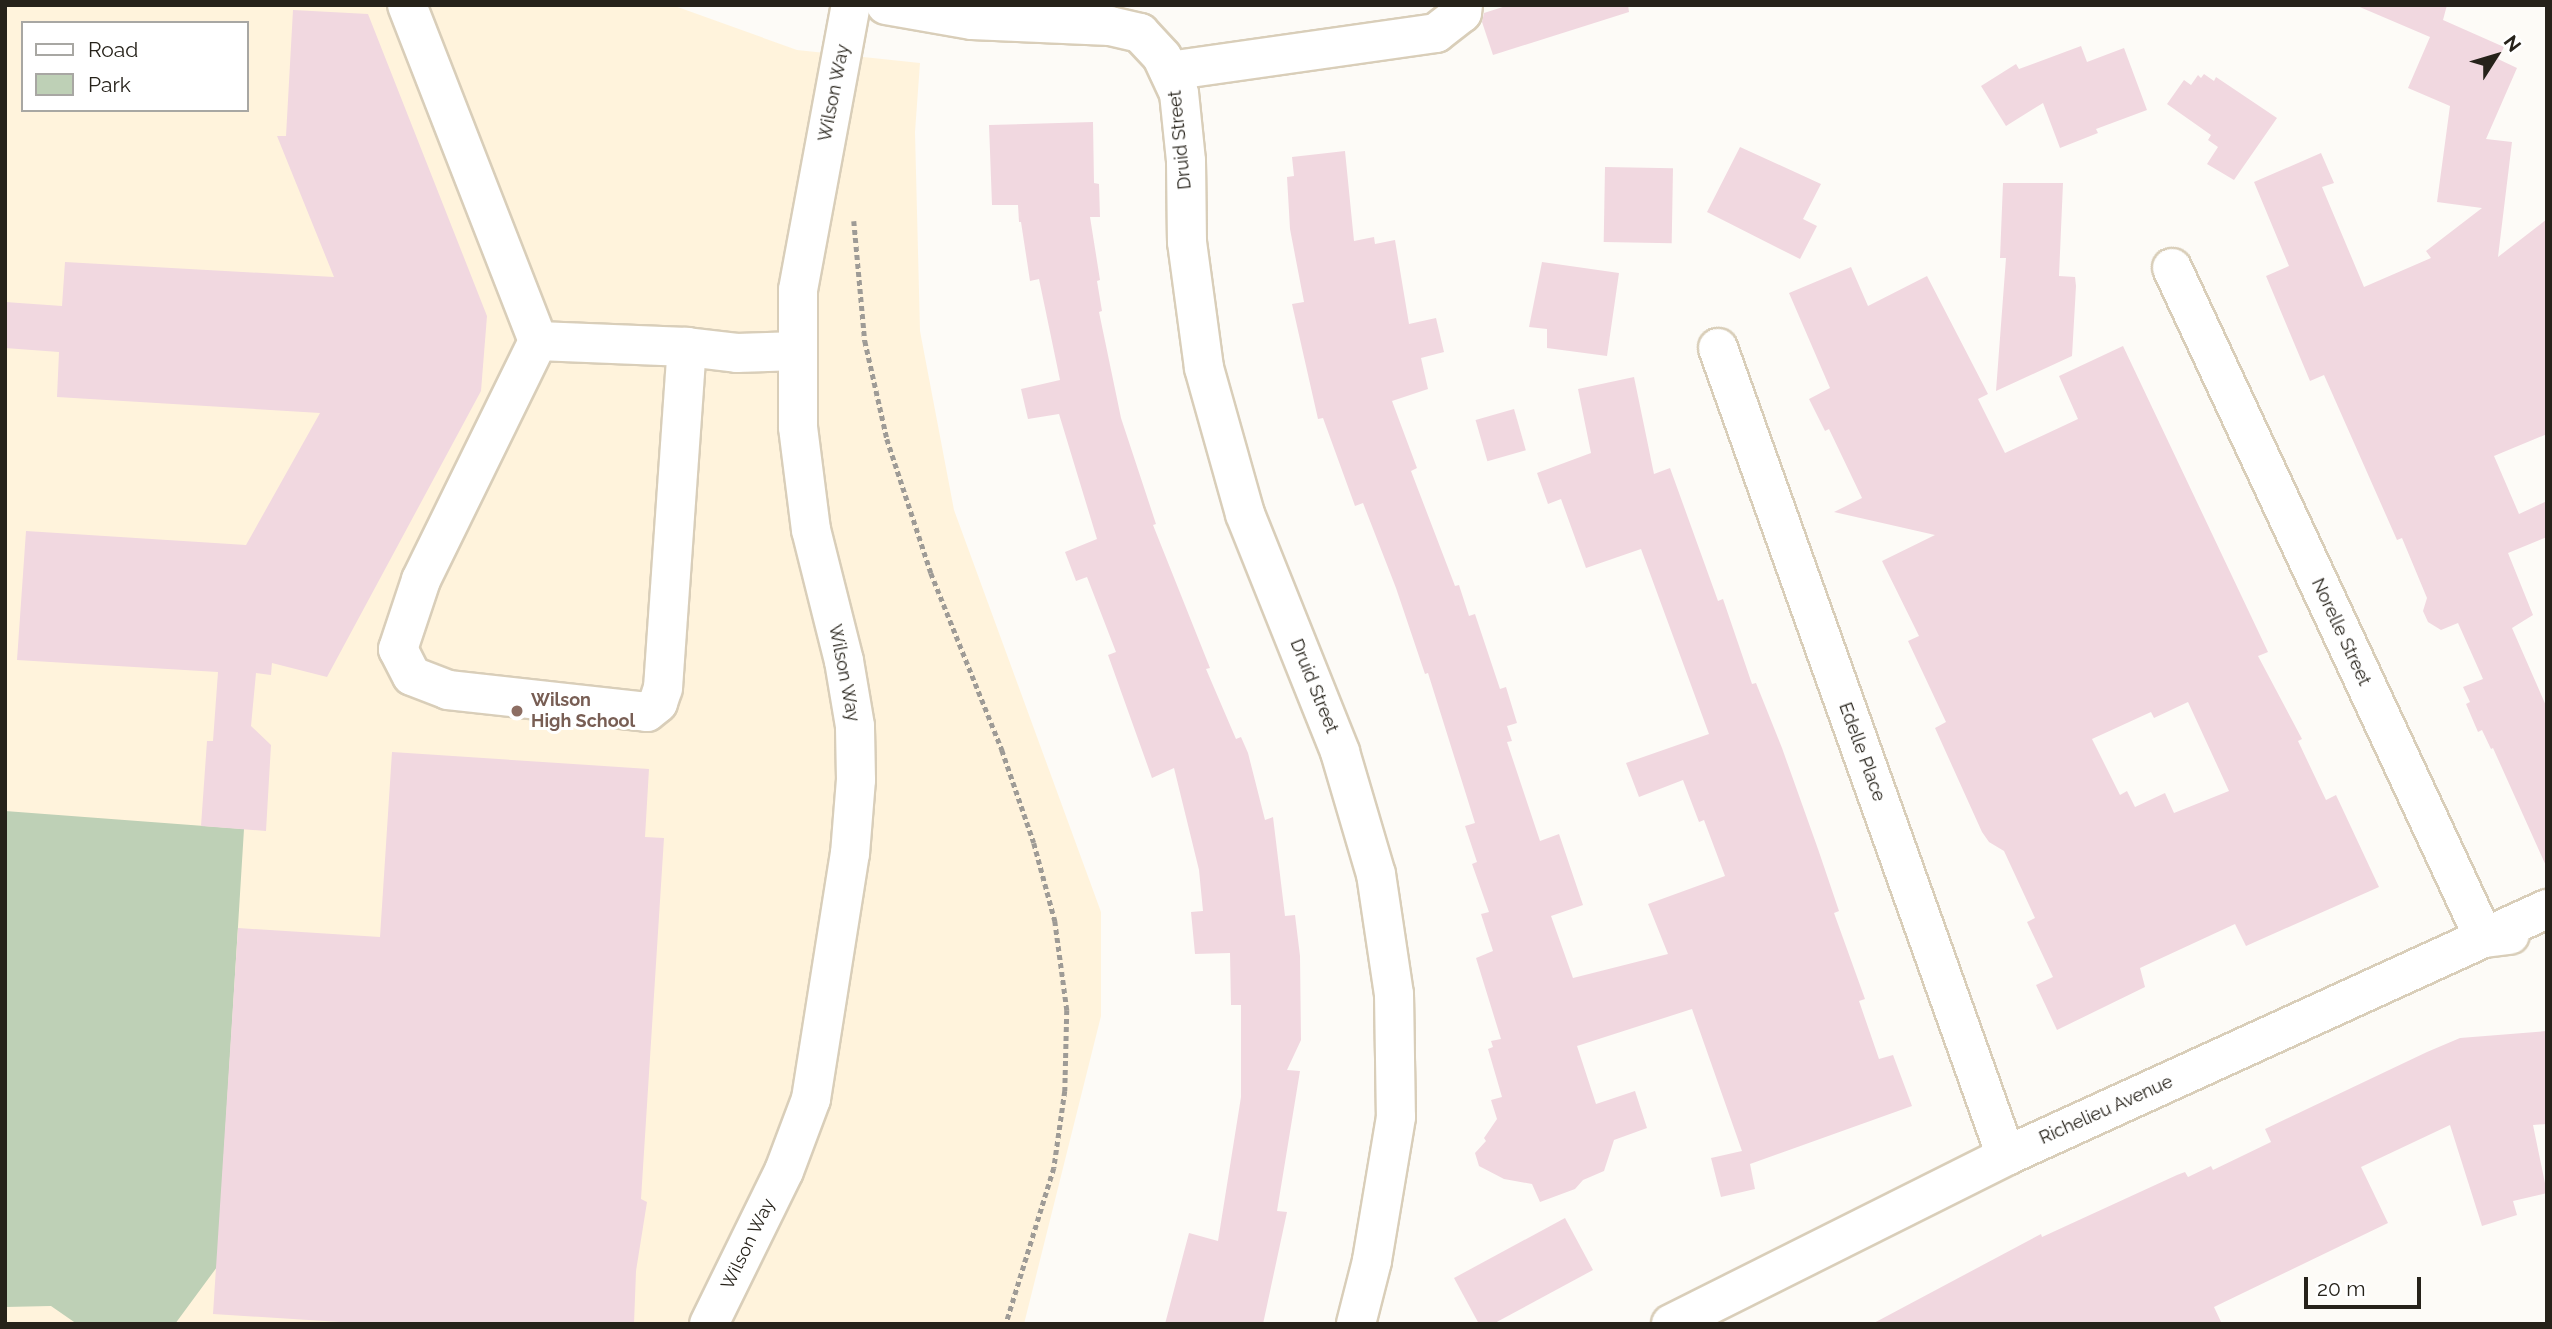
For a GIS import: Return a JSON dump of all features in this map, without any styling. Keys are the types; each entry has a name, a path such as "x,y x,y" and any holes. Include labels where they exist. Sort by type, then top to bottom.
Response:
{"street":[{"path":"407,5 538,341 421,580 398,649 412,676 449,690 647,712 658,703 663,688 687,347"},
{"name":"Wilson Way","path":"709,1324 784,1171 811,1099 850,854 856,780 855,726 844,661 811,530 798,427 798,290 851,5"},
{"path":"886,5 972,20 1110,26 1140,33 1166,64 1436,33 1462,13 1463,5"},
{"name":"Druid Street","path":"1166,64 1179,93 1186,161 1187,242 1204,368 1245,514 1340,752 1376,874 1394,994 1396,1117 1372,1261 1356,1324"},
{"name":"Norelle Street","path":"2172,268 2484,938"},
{"path":"538,341 687,347 737,353 798,351"},
{"name":"Edelle Place","path":"1718,348 2006,1156"},
{"name":"Richelieu Avenue","path":"1671,1324 2006,1156 2547,909"},
{"path":"2484,938 2547,930"}],"path":[{"path":"820,161 852,208 865,341 887,439 931,573 1016,790 1034,843 1055,921 1067,1010 1066,1091 1054,1168 1006,1324"}],"shaded area":[{"name":"Wilson High School","path":"5,5 672,5 797,50 920,63 915,132 920,331 954,510 1101,912 1101,1016 1024,1324 5,1324"}],"green space":[{"path":"5,811 244,829 217,1267 175,1324 77,1324 51,1306 5,1307"}],"building":[{"path":"1509,5 1628,5 1629,12 1493,55 1482,22 1484,13"},
{"path":"2355,5 2447,5 2443,20 2504,47 2498,59 2517,68 2486,139 2512,142 2498,257 2547,219 2547,434 2494,456 2519,514 2547,501 2547,537 2508,553 2533,615 2512,628 2547,708 2547,868 2493,748 2491,749 2482,730 2478,732 2466,704 2470,702 2463,687 2483,679 2458,623 2441,630 2428,622 2423,611 2427,598 2402,538 2397,540 2324,375 2310,381 2266,276 2289,266 2254,182 2321,153 2334,183 2322,187 2364,287 2431,258 2426,251 2482,208 2437,202 2450,106 2408,88 2430,37"},
{"path":"293,10 368,14 487,316 481,391 327,677 272,663 271,675 256,673 251,726 271,745 266,831 201,826 207,741 213,741 218,672 17,660 26,531 246,545 320,413 57,397 59,352 5,348 5,302 62,306 65,262 334,277 277,136 286,136"},
{"path":"2081,46 2087,62 2124,48 2147,110 2096,129 2098,133 2060,148 2043,103 2006,126 1981,86 2016,64 2019,69"},
{"path":"2204,74 2214,81 2216,77 2277,118 2234,180 2207,164 2218,147 2208,140 2211,135 2167,104 2184,80 2191,85 2198,75 2201,78"},
{"path":"1093,122 1094,183 1099,184 1100,217 1090,217 1100,280 1097,281 1102,311 1099,312 1121,418 1156,524 1153,525 1210,668 1206,669 1236,739 1241,737 1248,753 1265,820 1273,817 1285,916 1295,915 1300,956 1301,1040 1287,1070 1300,1071 1277,1211 1287,1212 1263,1324 1165,1324 1189,1233 1218,1241 1241,1097 1241,1005 1231,1005 1230,953 1195,954 1191,912 1203,911 1199,870 1174,768 1152,778 1108,655 1116,652 1087,577 1076,581 1065,552 1097,539 1059,414 1028,419 1021,389 1060,380 1039,279 1030,281 1018,205 992,205 989,125"},
{"path":"1740,147 1821,184 1803,219 1817,226 1800,259 1707,212"},
{"path":"1345,151 1354,241 1374,237 1375,244 1395,240 1409,324 1436,318 1444,352 1421,358 1428,389 1392,401 1417,468 1411,471 1455,586 1459,585 1469,616 1475,614 1500,689 1506,687 1517,723 1507,726 1512,741 1507,742 1540,841 1559,834 1583,905 1551,916 1573,978 1668,954 1648,904 1725,876 1704,820 1699,822 1683,780 1639,797 1626,763 1709,734 1641,549 1586,568 1561,499 1548,504 1537,473 1591,453 1578,389 1634,377 1654,474 1670,468 1718,601 1723,599 1752,684 1756,683 1782,748 1839,911 1834,913 1865,999 1859,1001 1879,1059 1893,1055 1912,1106 1750,1164 1755,1189 1721,1197 1711,1158 1742,1151 1692,1009 1577,1046 1596,1104 1635,1091 1647,1128 1614,1140 1604,1171 1583,1180 1575,1189 1540,1202 1532,1184 1504,1179 1479,1166 1475,1153 1486,1141 1484,1138 1497,1119 1491,1100 1502,1097 1488,1049 1493,1047 1491,1041 1501,1039 1476,958 1493,951 1481,914 1489,912 1472,864 1477,862 1465,826 1475,823 1428,673 1425,674 1363,503 1355,506 1323,418 1318,419 1292,304 1304,302 1290,229 1287,177 1294,176 1292,157"},
{"path":"1605,167 1673,168 1672,243 1604,242"},
{"path":"2003,183 2063,183 2059,276 2075,277 2076,286 2072,356 1996,391 2006,258 2000,258"},
{"path":"1542,262 1619,273 1607,356 1547,348 1547,329 1529,327"},
{"path":"1851,267 1868,306 1927,276 1988,394 1978,399 2005,453 2078,419 2059,376 2123,346 2268,652 2258,656 2302,739 2298,741 2326,800 2336,795 2379,887 2246,946 2235,924 2140,968 2145,987 2057,1030 2036,985 2053,977 2027,922 2035,918 2004,851 1989,842 1982,832 1935,728 1946,722 1908,641 1919,636 1882,561 1935,535 1834,512 1862,498 1829,429 1825,431 1809,399 1830,388 1789,293","holes":["2188,702 2229,791 2174,813 2165,793 2135,807 2127,791 2120,795 2092,739 2151,712 2154,718"]},
{"path":"1514,409 1526,450 1487,461 1476,420"},
{"path":"392,752 649,769 645,837 664,838 641,1199 647,1202 636,1271 634,1324 371,1324 213,1314 238,928 380,937"},
{"path":"2547,1031 2547,1124 2533,1125 2547,1193 2513,1201 2517,1215 2482,1226 2450,1125 2361,1167 2388,1223 2214,1307 2222,1324 1872,1324 2041,1234 2042,1237 2185,1172 2188,1177 2211,1166 2213,1170 2271,1142 2265,1129 2427,1052 2460,1038"},
{"path":"1565,1218 1593,1270 1493,1324 1479,1324 1454,1278"}],"place":[{"name":"Wilson High School","path":"517,711"}]}
